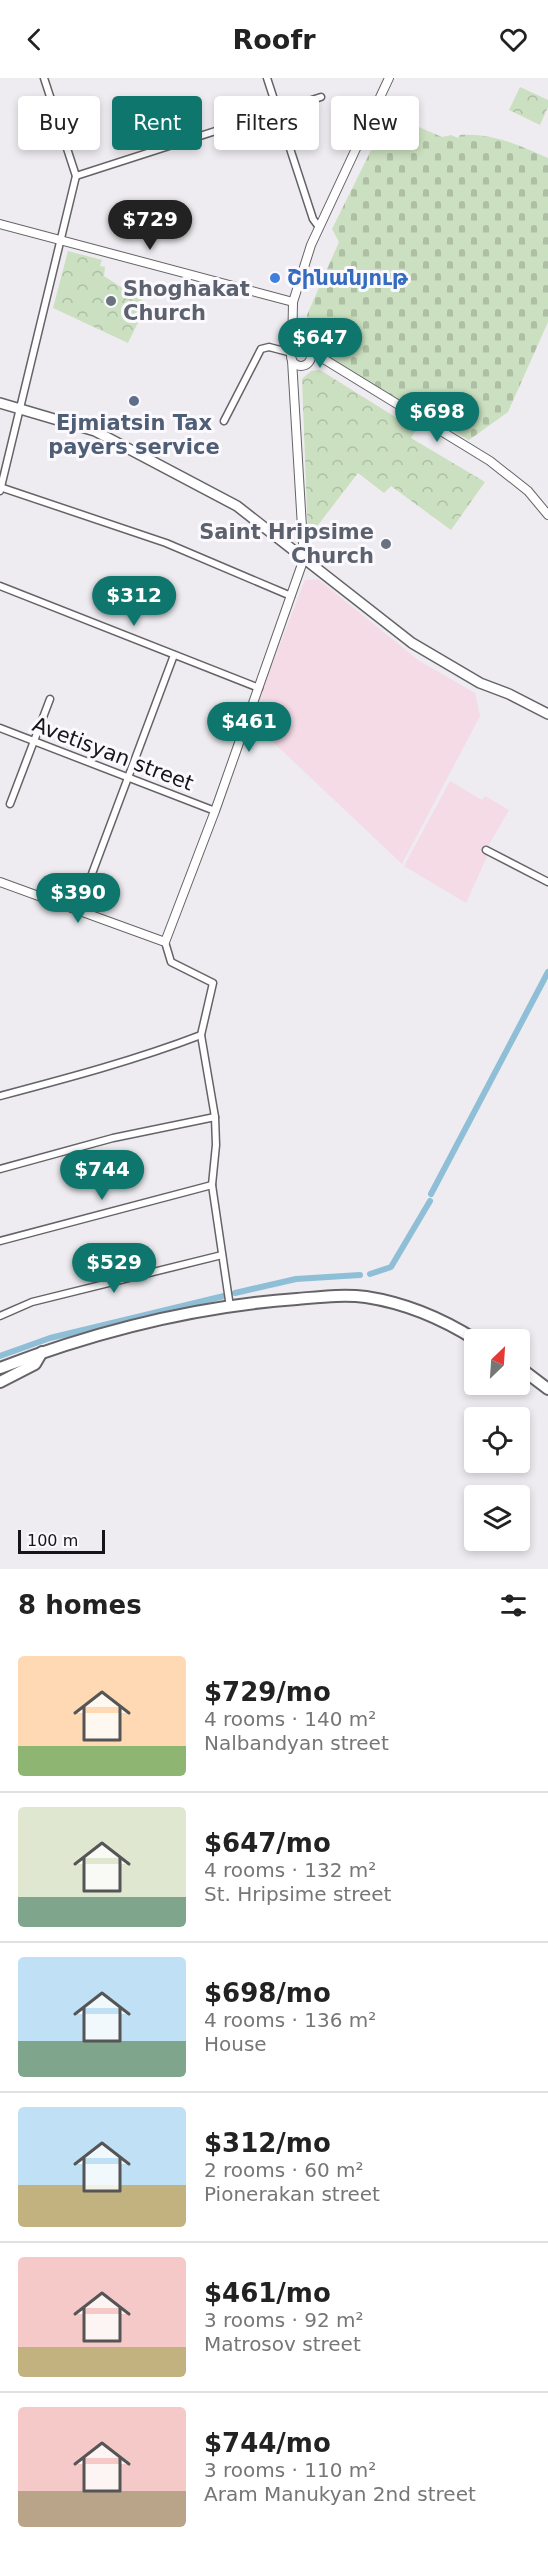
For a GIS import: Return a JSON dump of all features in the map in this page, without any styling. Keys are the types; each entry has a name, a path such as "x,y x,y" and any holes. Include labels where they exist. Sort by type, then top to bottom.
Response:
{"highway":[{"path":"0,1368 42,1352 138,1326 230,1307 341,1295 412,1308 464,1332"},
{"path":"0,1382 35,1364 42,1352"},
{"path":"530,1375 548,1389"}],"main road":[{"path":"0,403 95,431 237,506 412,643 441,662 548,720"},
{"path":"495,690 509,694 548,714"}],"street":[{"path":"44,78 75,177 0,488 166,543 291,596"},
{"path":"267,78 273,96"},
{"path":"230,1307 212,1185 216,1145 215,1117 201,1035 213,983 171,962 165,942 259,688 291,596 302,556 292,357 293,302 319,227 389,78"},
{"path":"75,177 214,132"},
{"path":"291,150 313,219 319,227"},
{"path":"0,224 293,302"},
{"path":"294,330 311,356 295,385"},
{"path":"292,357 298,346 333,363 490,461 528,490 548,515"},
{"path":"224,421 261,349 269,347 292,357 297,365 333,363"},
{"path":"0,586 259,688"},
{"path":"78,911 174,656"},
{"path":"10,804 50,699"},
{"name":"Avetisyan street","path":"0,728 215,811"},
{"path":"486,850 548,882"},
{"path":"0,882 165,942"},
{"path":"0,1096 177,1046 201,1035"},
{"path":"0,1169 114,1138 215,1117"},
{"path":"1,1239 212,1185"},
{"path":"0,1317 32,1302 222,1255"}],"shaded area":[{"path":"318,579 418,660 475,693 480,716 402,864 274,743 246,731 305,580"},
{"path":"450,781 482,800 485,796 509,810 487,848 490,850 466,903 404,866"}],"green space":[{"path":"520,87 548,100 548,107 540,125 509,110"},
{"path":"419,127 442,137 451,135 458,138 460,135 472,135 495,138 516,144 548,158 548,322 508,412 469,440 324,356 308,337 307,315 339,242 332,229 371,150 419,150"},
{"path":"68,251 102,260 100,266 105,267 104,276 147,304 128,343 53,308"},
{"path":"320,370 416,430 411,438 485,482 451,530 391,486 384,493 358,473 308,538 302,379 311,371"}],"waterway":[{"path":"431,1194 548,972"},
{"path":"370,1274 391,1267 430,1201"},
{"path":"235,1293 296,1279 360,1275"},
{"path":"0,1356 50,1338 224,1296"}],"place":[{"name":"Շինանյութ","path":"275,278"},
{"name":"Shoghakat Church","path":"111,301"},
{"name":"Ejmiatsin Tax payers service","path":"134,401"},
{"name":"Saint Hripsime Church","path":"386,544"}]}
